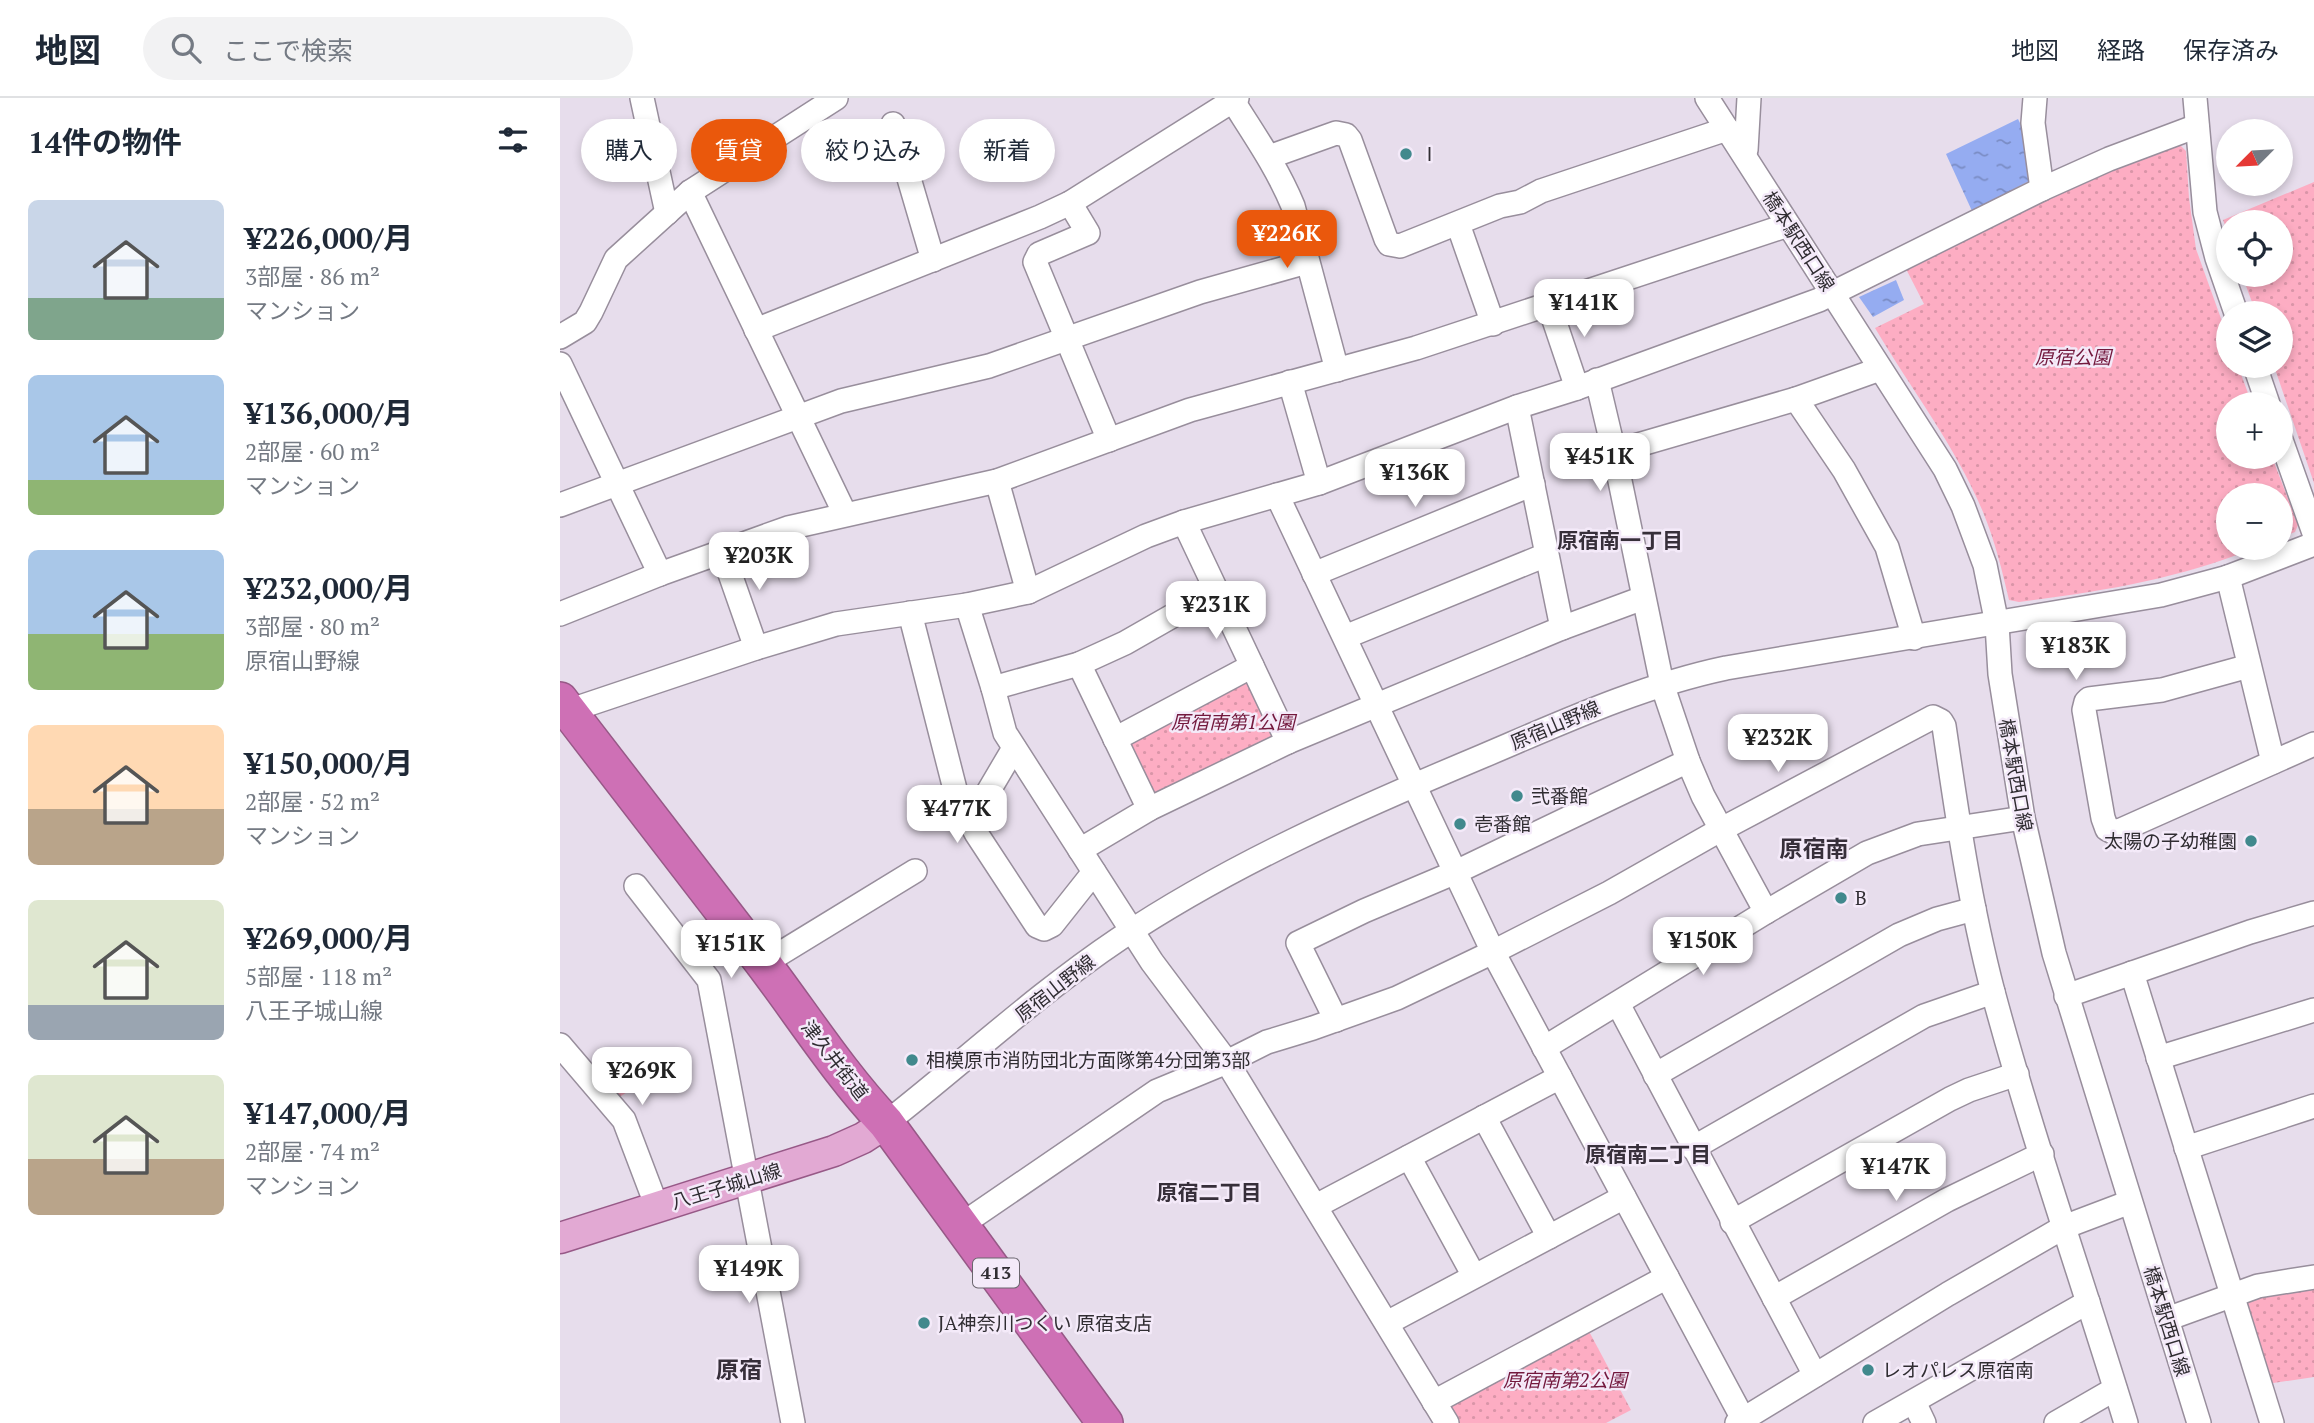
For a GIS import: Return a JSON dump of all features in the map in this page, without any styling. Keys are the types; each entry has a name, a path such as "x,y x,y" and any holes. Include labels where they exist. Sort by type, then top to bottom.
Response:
{"highway":[{"name":"津久井街道","path":"565,707 763,964 834,1062 886,1123 1105,1423"}],"main road":[{"name":"八王子城山線","path":"560,1238 834,1151 863,1138 886,1123"}],"street":[{"path":"642,98 667,213"},
{"path":"560,337 585,322 616,259 690,192 836,98"},
{"name":"橋本駅西口線","path":"1707,98 1945,469 1963,506 1985,565 1997,624 2002,687 2023,818 2048,929 2066,996 2199,1423"},
{"path":"1743,153 1746,149 1749,98"},
{"path":"2035,98 2033,124 2042,189"},
{"path":"2194,98 2205,212 2232,301"},
{"path":"756,330 1070,203 1234,99 1269,157 1293,206 1337,370"},
{"path":"565,707 580,707 836,624 967,605 1028,592 1146,536 1184,522 1319,483 1517,407 1833,294 2042,189 2109,159 2197,126"},
{"path":"1269,157 1341,133 1350,140 1389,244 1400,246 1500,206 1520,202 1541,191 1727,129"},
{"path":"910,182 933,260"},
{"path":"690,192 845,514"},
{"path":"1070,203 1088,233 1039,254 1035,262 1109,440"},
{"path":"1458,224 1493,324"},
{"path":"560,614 660,574 788,528 996,481 1190,410 1493,324 1788,225"},
{"path":"560,505 796,416 861,395 989,366 1200,292 1307,262"},
{"path":"1549,305 1587,384 1614,452 1662,684 1688,761 1720,830 1766,912"},
{"path":"560,364 660,574"},
{"path":"1614,452 1796,399 1880,369"},
{"path":"1290,382 1319,483"},
{"path":"1796,399 1844,470 1888,547 1914,638"},
{"path":"1517,407 1562,628"},
{"path":"2291,469 2314,533"},
{"path":"996,481 1028,592"},
{"path":"1314,574 1533,484"},
{"path":"1277,495 1493,952 1667,1277 1740,1421 2064,1227 2130,1202"},
{"path":"1184,522 1288,742"},
{"name":"原宿山野線","path":"886,1123 1073,972 1132,931 1259,858 1313,831 1619,698 1726,668 2151,597 2228,577 2314,544"},
{"path":"722,551 756,648"},
{"path":"1345,637 1546,555"},
{"path":"2228,577 2273,762"},
{"path":"993,688 1079,664 1125,643 1216,591"},
{"path":"1080,850 1150,809 1288,742 1562,628 1643,598"},
{"path":"967,605 1005,733 1132,931 1175,994 1227,1062 1447,1423"},
{"path":"910,613 957,797 976,833 1041,929 1052,925 1094,872"},
{"path":"1079,664 1150,809"},
{"path":"1115,739 1252,666"},
{"path":"2249,666 2162,690 2089,699 2086,702 2084,710 2105,826 2109,831 2117,831 2314,744"},
{"path":"961,1225 1157,1091 1267,1042 1397,998 1493,952 1609,893 1720,830 1933,717 1941,720 1944,726 1974,909 1993,992 2126,1423"},
{"path":"971,821 1014,748"},
{"path":"1336,1020 1298,943 1364,911 1456,872 1688,761"},
{"path":"1544,1048 1855,859 1918,834 2023,818"},
{"path":"763,964 915,871"},
{"path":"636,886 709,980 793,1423"},
{"path":"1655,1075 1899,935 1937,919 1974,909"},
{"path":"2066,996 2268,925 2314,913"},
{"path":"2132,972 2272,1423"},
{"path":"1693,1148 1924,1016 1993,992"},
{"path":"1618,1004 1815,1375"},
{"path":"2158,1058 2314,1010"},
{"path":"560,1045 624,1120 657,1207"},
{"path":"1732,1222 1950,1099 2017,1074"},
{"path":"1316,1206 1560,1077"},
{"path":"2186,1148 2314,1105"},
{"path":"1484,1117 1549,1237"},
{"path":"1774,1298 1947,1200 2042,1154"},
{"path":"1409,1157 1474,1276"},
{"path":"1387,1323 1624,1196"},
{"path":"1434,1402 1667,1277"},
{"path":"2167,1319 2258,1286 2314,1277"},
{"path":"1875,1423 2088,1302"},
{"path":"2056,1423 2115,1389"},
{"path":"1914,1402 1924,1423"}],"green space":[{"name":"原宿公園","path":"2173,145 2181,146 2186,151 2196,249 2216,305 2216,378 2242,378 2248,392 2216,392 2216,469 2277,469 2282,483 2216,483 2216,560 2222,560 2138,583 2019,602 2009,600 1991,534 1972,488 1960,464 1875,328 1924,304 1905,267 2120,166"},
{"path":"2314,182 2314,483 2293,422 2293,392 2283,392 2278,378 2293,378 2293,301 2252,301 2246,287 2293,287 2293,210 2247,210 2280,196 2293,196 2293,191"},
{"name":"原宿公園","path":"2293,512 2298,525 2293,533"},
{"name":"原宿南第1公園","path":"1252,666 1288,742 1149,809 1115,739"},
{"path":"626,1054 644,1081 618,1098 597,1074"},
{"path":"2314,1277 2314,1377 2260,1385 2232,1296"},
{"name":"原宿南第2公園","path":"1584,1322 1631,1410 1606,1423 1447,1423 1434,1402"}],"water":[{"path":"2018,119 2022,127 2029,181 1972,211 1946,154"},
{"path":"1896,280 1904,300 1873,317 1859,297"}],"place":[{"name":"Ⅰ","path":"1406,154"},
{"name":"弐番館","path":"1517,796"},
{"name":"壱番館","path":"1460,824"},
{"name":"太陽の子幼稚園","path":"2251,841"},
{"name":"B","path":"1841,898"},
{"name":"相模原市消防団北方面隊第4分団第3部","path":"912,1060"},
{"name":"JA神奈川つくい 原宿支店","path":"924,1323"},
{"name":"レオパレス原宿南","path":"1868,1370"}],"district":[{"name":"原宿南一丁目","path":"1620,541"},
{"name":"原宿南","path":"1814,849"},
{"name":"原宿南二丁目","path":"1648,1155"},
{"name":"原宿二丁目","path":"1209,1193"},
{"name":"原宿","path":"739,1370"}]}
